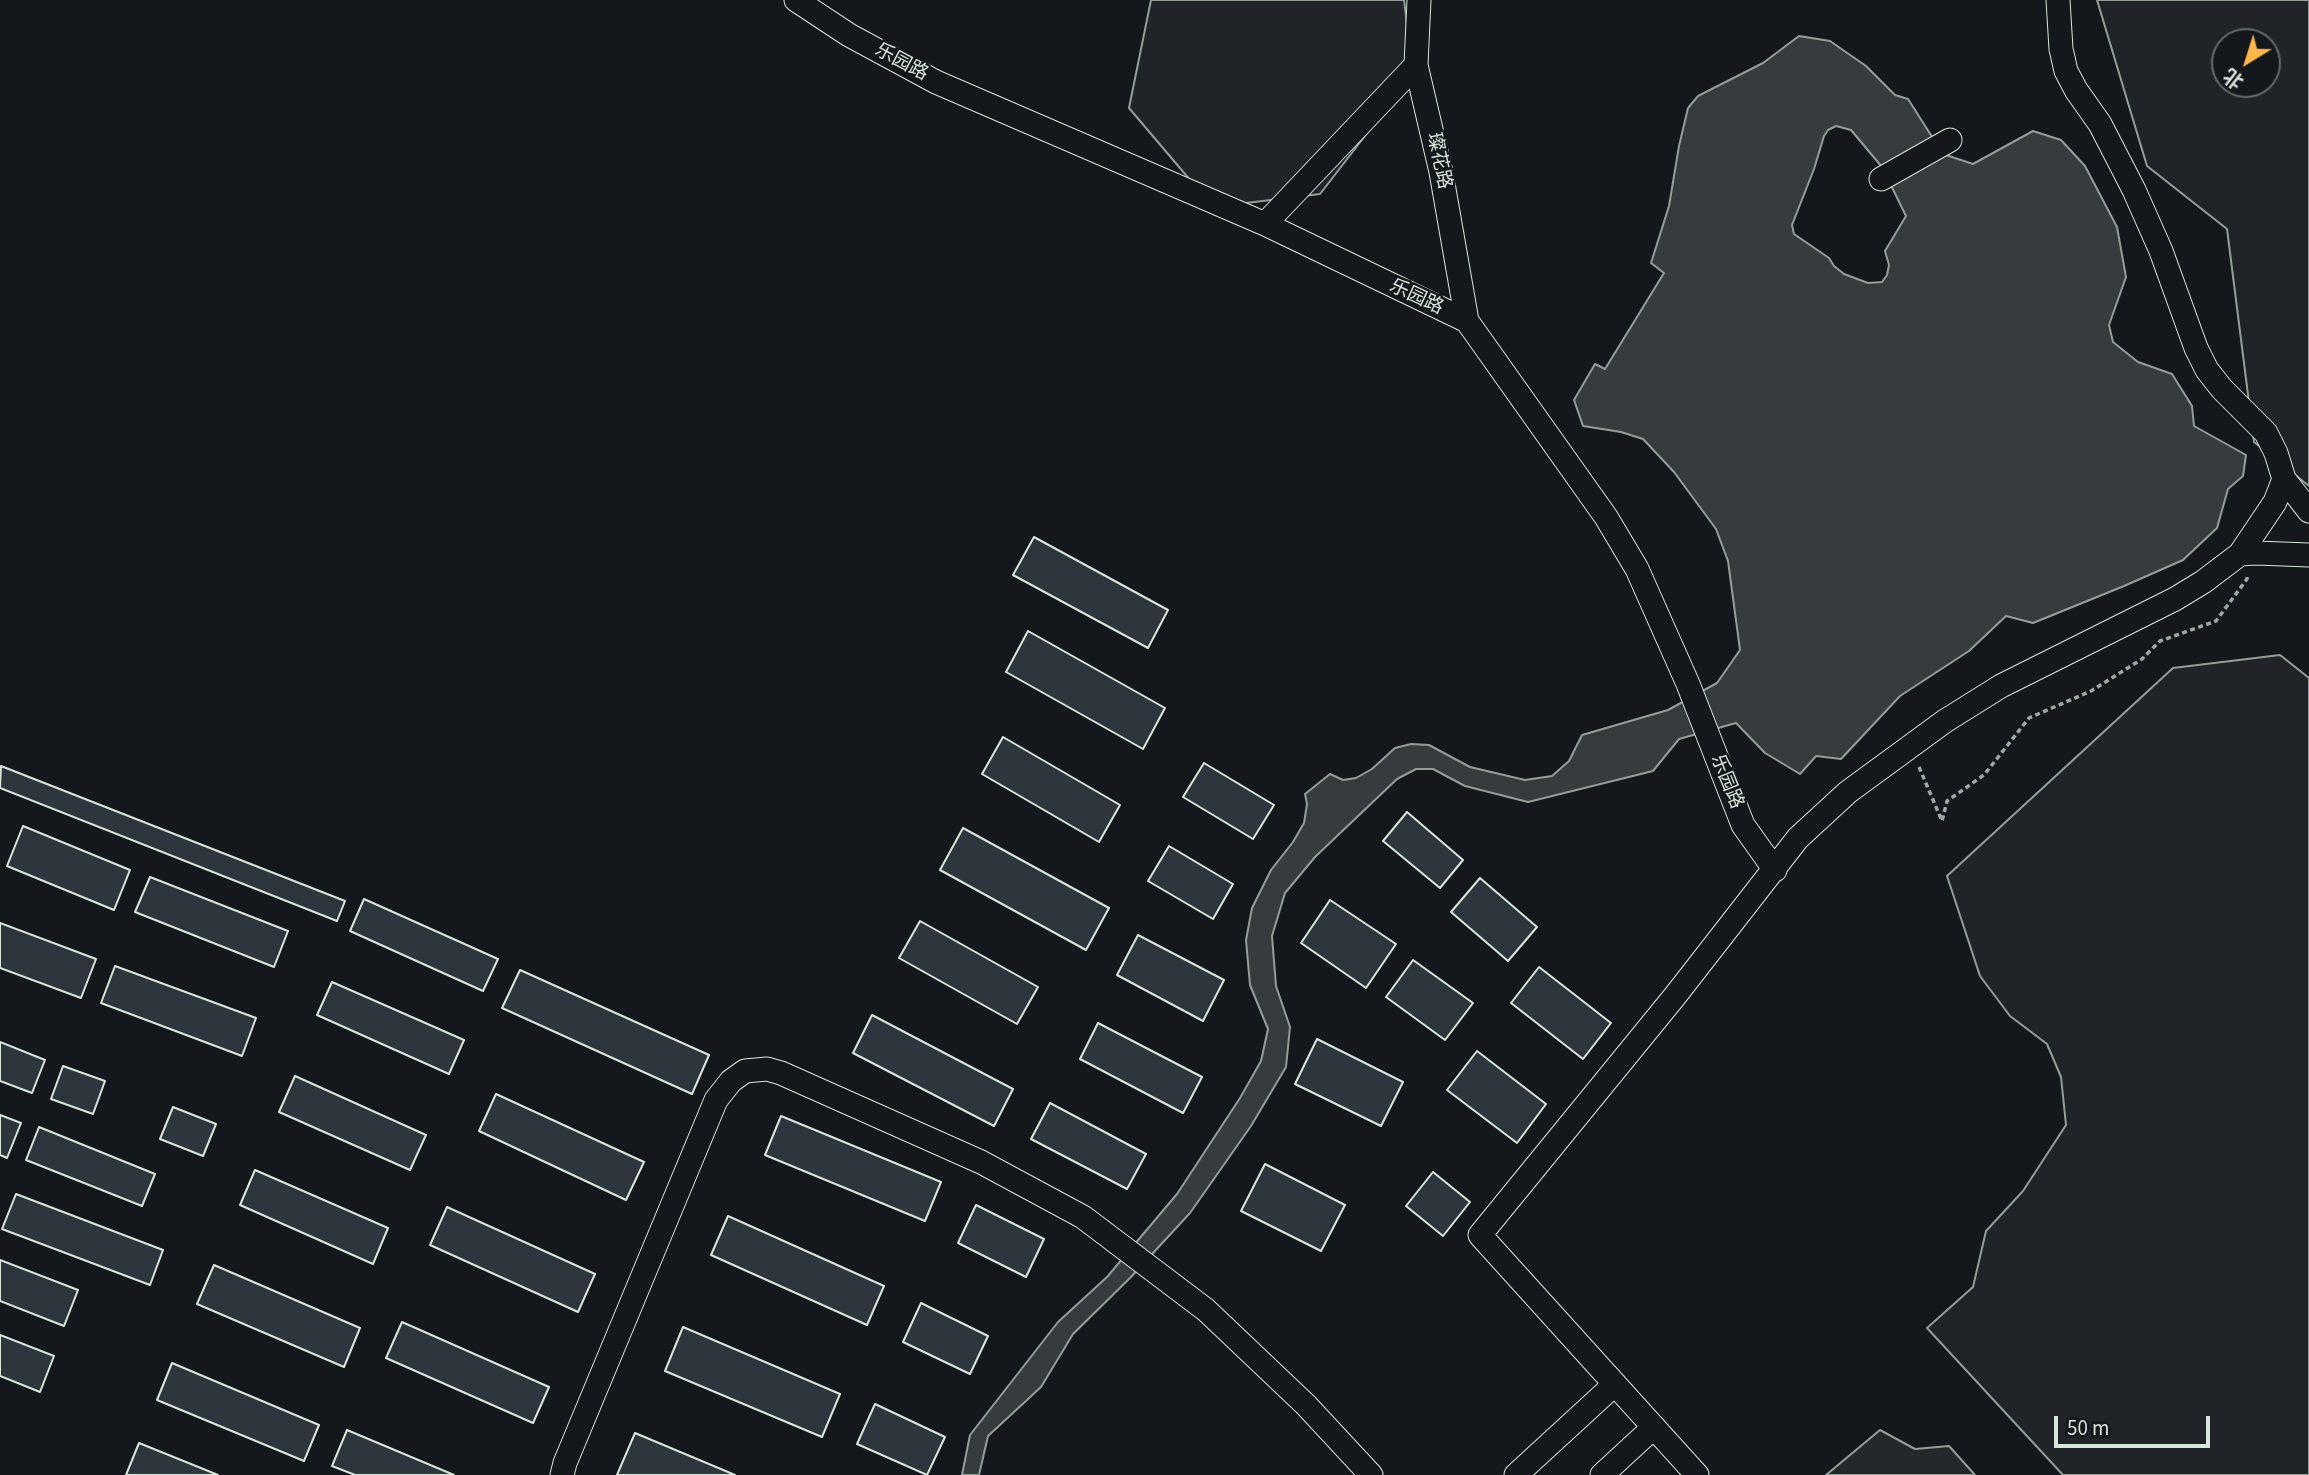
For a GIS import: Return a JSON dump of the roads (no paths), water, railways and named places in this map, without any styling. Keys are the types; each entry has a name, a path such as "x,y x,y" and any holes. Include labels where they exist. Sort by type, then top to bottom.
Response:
{"street":[{"name":"乐园路","path":"796,0 849,36 936,82 1265,224 1467,321 1606,517 1637,569 1688,684 1743,825 1775,870"},
{"name":"璨花路","path":"1419,0 1416,65 1441,172 1467,321"},
{"path":"2058,0 2061,49 2066,71 2100,124 2134,190 2161,251 2196,348 2207,370 2222,389 2266,433 2276,453 2284,480 2309,511"},
{"path":"1265,224 1416,65"},
{"path":"1881,179 1950,140"},
{"path":"1697,1475 1480,1235 1675,996 1798,838 1848,792 1945,721 2001,687 2175,599 2203,582 2240,554 2271,508 2284,480"},
{"path":"2240,554 2309,555"},
{"path":"562,1475 716,1100 731,1081 745,1071 767,1069 981,1162 1083,1217 1206,1310 1306,1405 1371,1475"},
{"path":"1516,1475 1615,1384"},
{"path":"1602,1475 1654,1427"}]}
